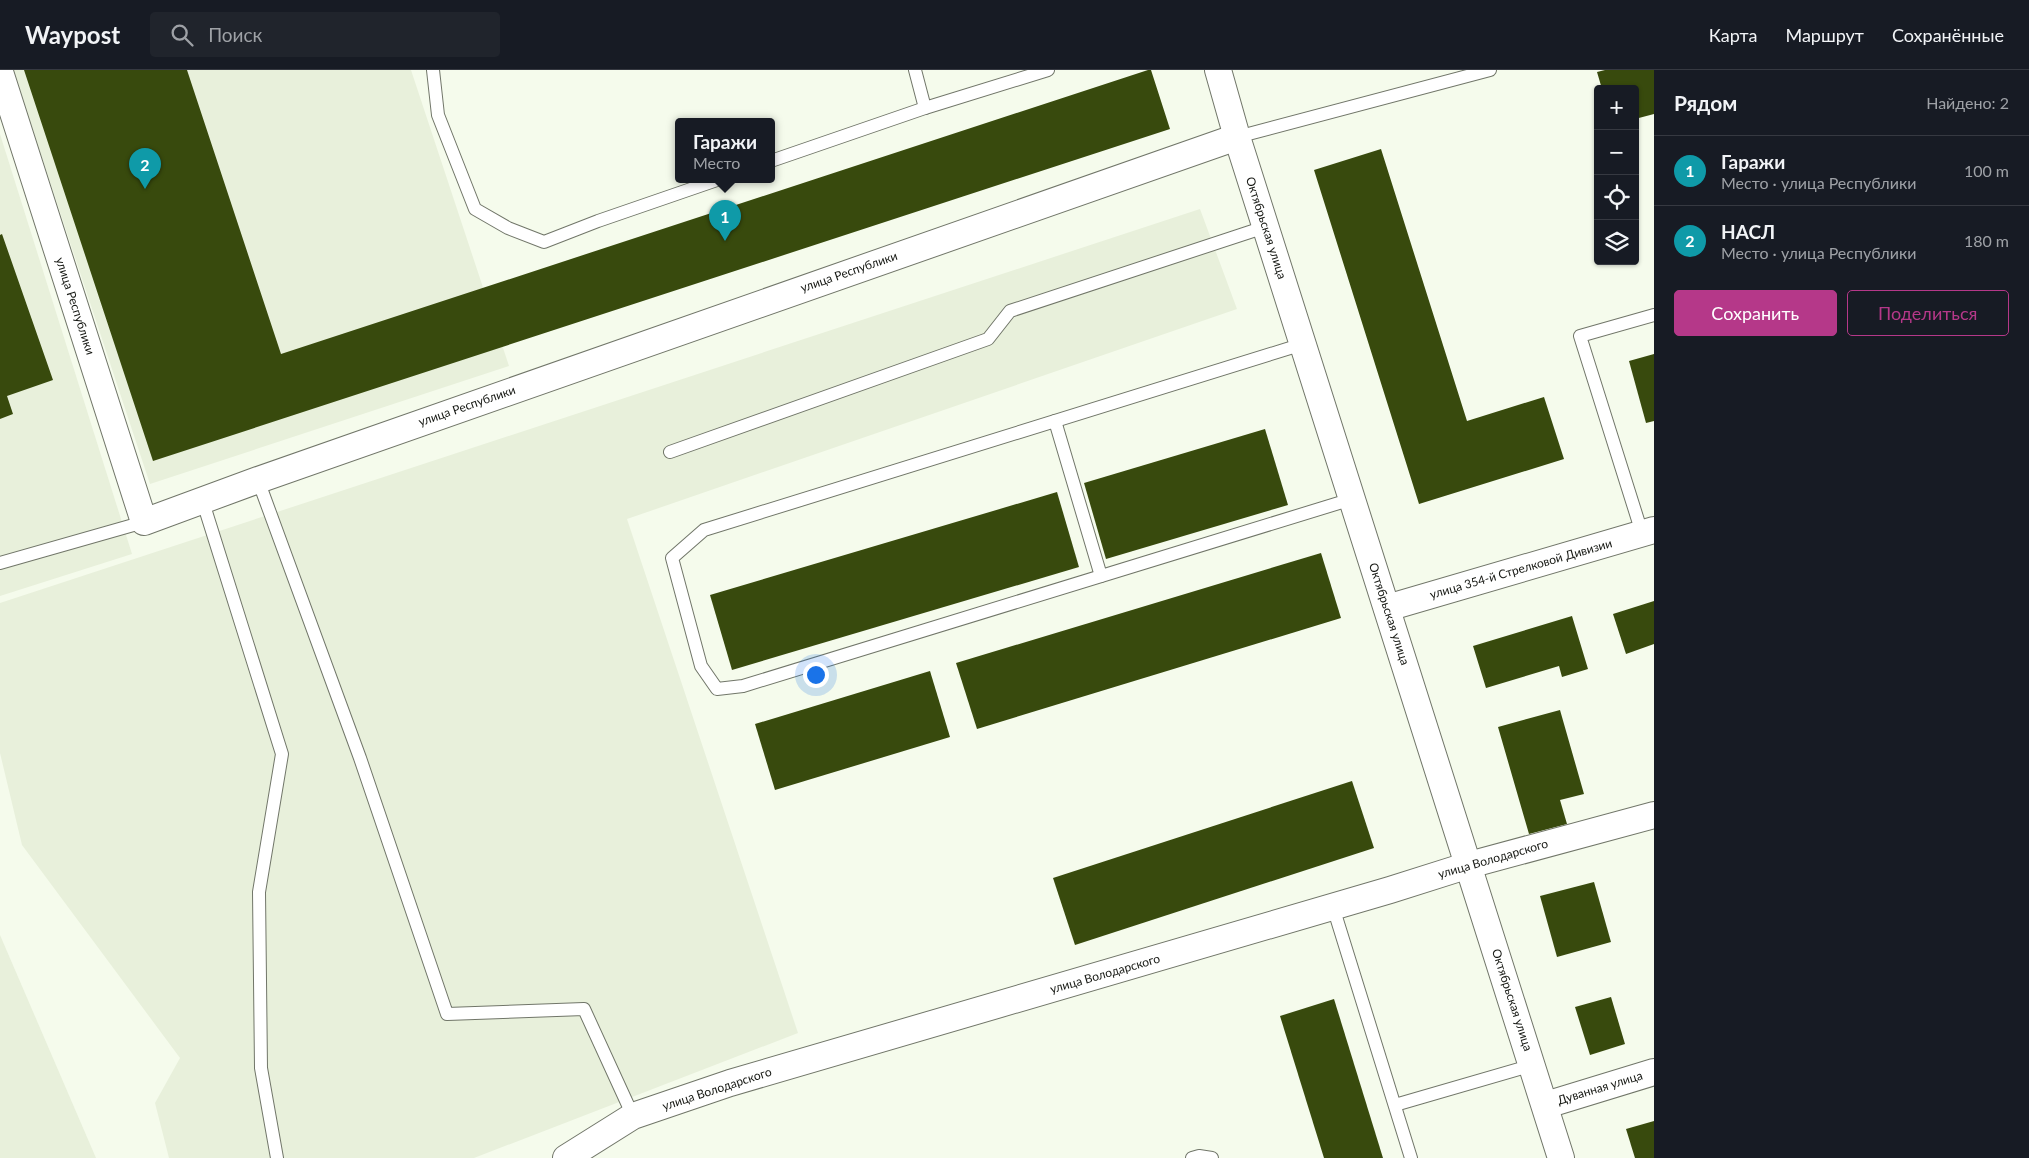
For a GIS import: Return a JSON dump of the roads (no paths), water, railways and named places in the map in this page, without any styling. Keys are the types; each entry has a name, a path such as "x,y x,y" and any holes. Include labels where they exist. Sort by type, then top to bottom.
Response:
{"street":[{"name":"Октябрьская улица","path":"1218,70 1236,137 1388,608 1562,1158"},
{"name":"улица Республики","path":"0,72 144,522 202,499 1236,137"},
{"name":"улица 354-й Стрелковой Дивизии","path":"1388,608 1648,531"},
{"name":"улица Володарского","path":"566,1158 632,1116 730,1083 1333,907 1468,865 1654,815"},
{"name":"Дуванная улица","path":"1546,1105 1654,1072"}],"lane":[{"path":"433,70 438,115 475,209 508,228 544,242 598,221 708,183"},
{"path":"915,70 925,108"},
{"path":"775,160 925,108 1048,70"},
{"path":"1236,137 1490,70"},
{"path":"670,452 988,339 1010,311 1265,227"},
{"path":"1648,531 1580,336 1654,315"},
{"path":"1303,344 704,530 672,558 702,666 717,689 743,686 1352,499"},
{"path":"1055,421 1101,576"},
{"path":"258,480 360,758 447,1014 584,1009 632,1116"},
{"path":"202,499 282,754 259,892 262,1068 277,1158"},
{"path":"0,563 144,522"},
{"path":"1333,907 1411,1158"},
{"path":"1395,1105 1533,1065"},
{"path":"1192,1158 1199,1156 1212,1158"}],"place":[{"name":"НАСЛ","path":"145,189"},
{"name":"Гаражи","path":"725,241"}]}
